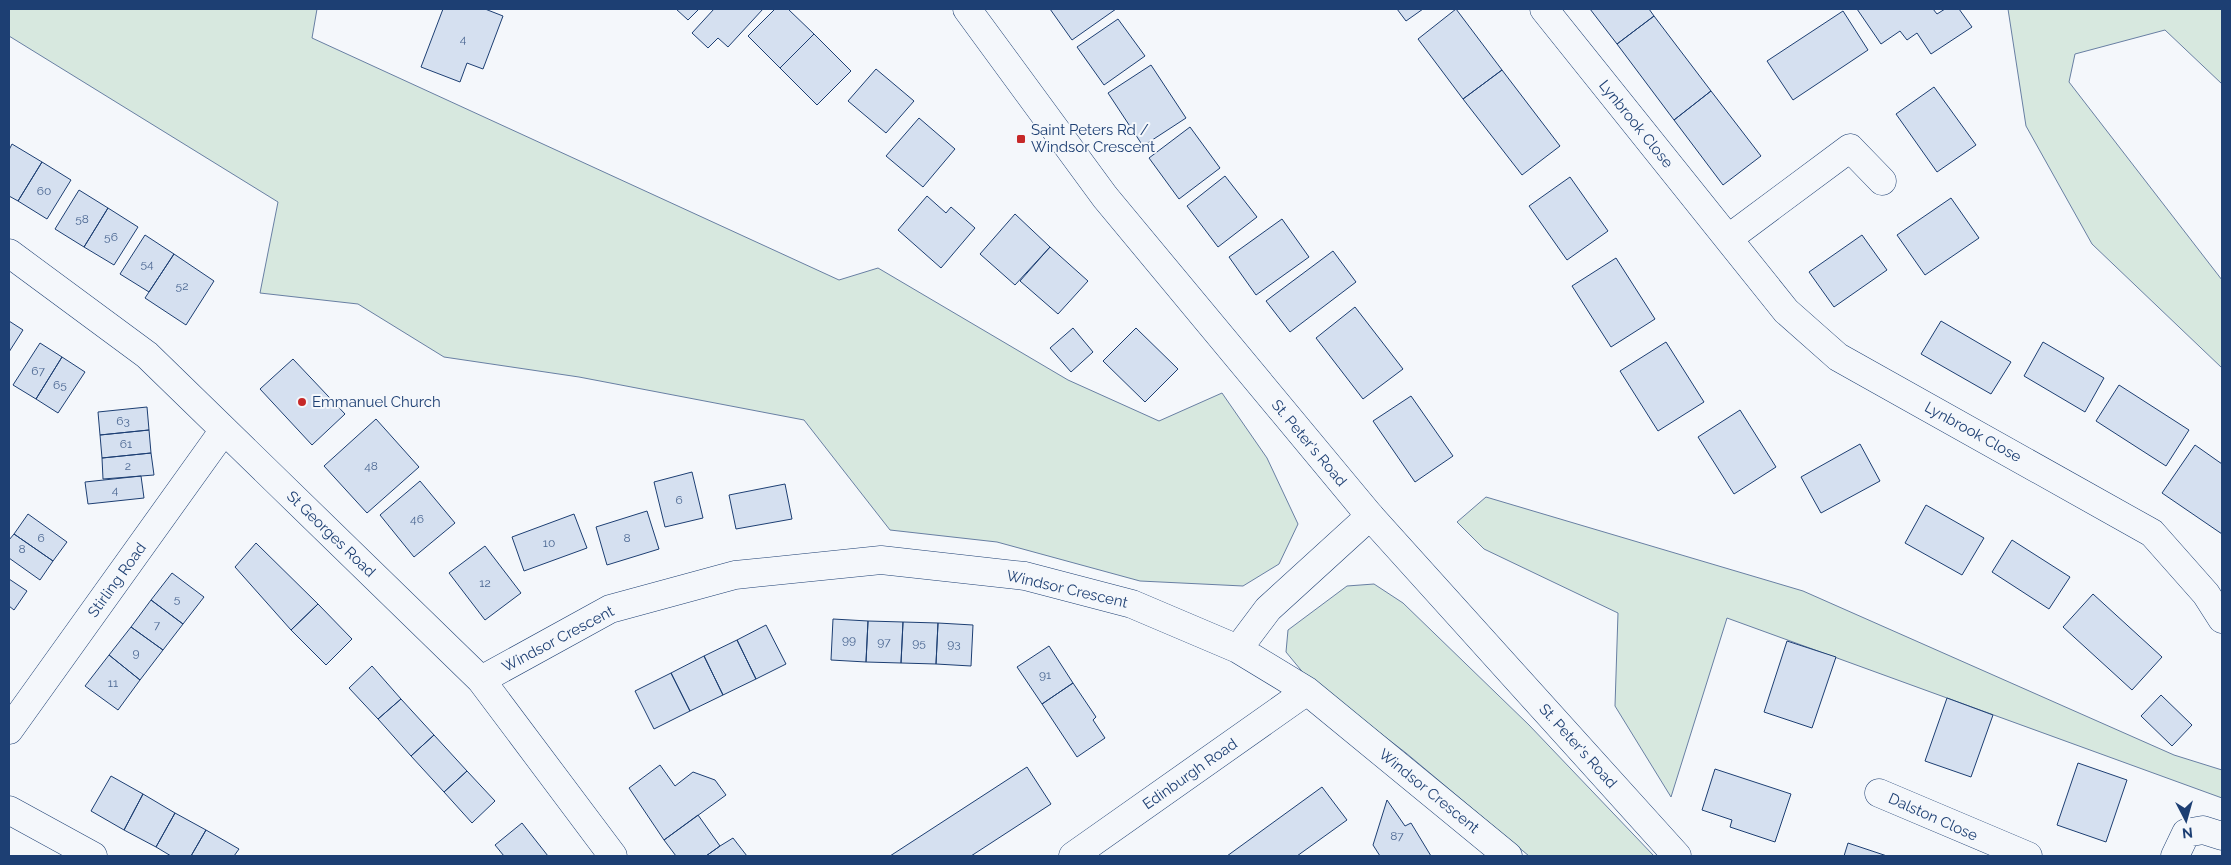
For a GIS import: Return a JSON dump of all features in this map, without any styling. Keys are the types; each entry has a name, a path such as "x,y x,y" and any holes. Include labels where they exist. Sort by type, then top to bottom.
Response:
{"street":[{"name":"St. Peter's Road","path":"967,9 1104,197 1370,516 1677,856"},
{"name":"Lynbrook Close","path":"1544,9 1786,311 1838,357 2152,533 2206,594 2222,619"},
{"path":"1729,238 1850,148 1882,180"},
{"name":"St Georges Road","path":"9,253 147,355 481,680 613,856"},
{"name":"Stirling Road","path":"9,730 224,430"},
{"path":"1238,649 1268,609 1370,516"},
{"name":"Windsor Crescent","path":"481,680 610,609 735,576 881,560 1025,576 1132,604 1238,649 1307,691 1508,856"},
{"name":"Edinburgh Road","path":"1086,853 1307,691"},
{"name":"Dalston Close","path":"1879,793 1983,848 2028,856"},
{"path":"9,810 93,856"},
{"path":"2175,856 2186,833 2203,830 2222,836"}],"shaded area":[{"path":"9,9 317,9 312,38 839,280 878,268 1068,380 1159,421 1222,393 1267,458 1298,524 1279,564 1243,586 1140,581 997,542 890,530 804,420 579,377 444,357 358,304 260,293 278,202 9,36"},
{"path":"2008,9 2222,9 2222,84 2165,30 2075,54 2069,82 2222,280 2222,368 2092,244 2026,126"},
{"path":"1486,497 1803,591 2174,755 2222,770 2222,798 1727,618 1671,797 1615,706 1618,613 1484,549 1457,522"},
{"path":"1374,584 1403,603 1529,725 1654,856 1529,856 1406,753 1305,675 1286,652 1288,630 1347,586"}],"building":[{"path":"443,9 485,9 503,16 483,69 467,63 460,82 421,67"},
{"path":"676,9 699,9 688,20"},
{"path":"714,9 763,9 728,47 718,38 708,48 692,33"},
{"path":"775,9 788,9 814,34 780,68 748,36"},
{"path":"1050,9 1116,9 1072,40"},
{"path":"1397,9 1423,9 1406,21"},
{"path":"1456,9 1502,70 1463,99 1418,39"},
{"path":"1590,9 1649,9 1654,16 1617,44"},
{"path":"1857,9 1933,9 1937,14 1945,9 1959,9 1972,27 1931,54 1917,33 1907,40 1900,31 1881,44"},
{"path":"1843,11 1868,50 1793,100 1767,61"},
{"path":"1654,16 1711,91 1674,120 1617,44"},
{"path":"1118,19 1145,56 1104,85 1077,47"},
{"path":"814,34 851,71 817,105 780,68"},
{"path":"1151,65 1186,118 1143,146 1108,93"},
{"path":"876,69 914,101 886,133 848,101"},
{"path":"1502,70 1560,146 1522,175 1463,99"},
{"path":"1934,87 1976,145 1937,172 1896,114"},
{"path":"1711,91 1761,156 1723,185 1674,120"},
{"path":"919,118 955,149 923,187 886,156"},
{"path":"1190,127 1220,168 1179,199 1149,158"},
{"path":"12,144 42,162 18,201 9,196 9,150"},
{"path":"42,162 71,180 47,219 18,201"},
{"path":"1225,176 1257,217 1218,247 1187,206"},
{"path":"1570,177 1608,231 1567,260 1529,206"},
{"path":"79,190 108,208 84,247 55,229"},
{"path":"927,196 946,213 951,207 975,228 941,268 898,230"},
{"path":"1951,198 1979,238 1925,275 1897,235"},
{"path":"108,208 138,227 114,265 84,247"},
{"path":"1015,214 1050,247 1015,285 980,254"},
{"path":"1282,219 1309,257 1256,295 1229,257"},
{"path":"145,235 174,254 149,292 120,274"},
{"path":"1862,235 1887,270 1834,307 1809,272"},
{"path":"1050,247 1088,281 1058,314 1020,281"},
{"path":"1333,251 1356,282 1290,332 1266,301"},
{"path":"174,254 214,281 186,325 145,298"},
{"path":"1616,258 1655,319 1611,347 1572,286"},
{"path":"1355,307 1403,369 1363,399 1316,338"},
{"path":"9,321 23,330 9,352"},
{"path":"1941,321 2011,362 1991,394 1921,354"},
{"path":"1073,328 1093,352 1071,372 1050,348"},
{"path":"1136,328 1178,369 1145,402 1103,361"},
{"path":"1666,342 1704,402 1658,431 1620,371"},
{"path":"2043,342 2104,378 2085,412 2024,376"},
{"path":"40,343 62,357 36,399 13,385"},
{"path":"62,357 85,372 58,413 36,399"},
{"name":"Emmanuel Church","path":"293,359 345,414 312,445 260,389"},
{"path":"2119,385 2189,430 2166,466 2096,421"},
{"path":"1411,396 1453,456 1415,482 1373,421"},
{"path":"147,407 149,430 100,435 98,412"},
{"path":"1740,410 1776,467 1734,494 1698,437"},
{"path":"376,419 419,467 367,513 324,466"},
{"path":"149,430 151,453 102,458 100,435"},
{"path":"1860,444 1880,481 1821,513 1801,477"},
{"path":"2195,445 2222,464 2222,534 2162,493"},
{"path":"151,453 154,475 103,479 102,458"},
{"path":"692,472 703,518 665,527 654,482"},
{"path":"141,476 144,498 88,504 85,482"},
{"path":"420,481 455,523 414,557 380,515"},
{"path":"785,484 792,519 736,529 729,495"},
{"path":"1926,505 1984,538 1962,575 1905,543"},
{"path":"647,511 659,549 607,565 596,527"},
{"path":"28,514 67,542 53,561 14,534"},
{"path":"574,514 587,548 524,571 512,537"},
{"path":"14,534 53,561 40,580 9,558 9,540"},
{"path":"2012,540 2070,577 2049,609 1992,572"},
{"path":"256,543 318,604 291,630 235,567"},
{"path":"485,546 521,593 485,620 449,573"},
{"path":"172,573 204,597 183,624 151,600"},
{"path":"9,579 27,591 14,610 9,606"},
{"path":"2093,594 2162,657 2132,690 2063,627"},
{"path":"151,600 183,624 163,650 131,627"},
{"path":"318,604 352,639 326,665 291,630"},
{"path":"833,619 868,621 866,662 831,660"},
{"path":"868,621 903,622 901,663 866,662"},
{"path":"903,622 938,623 936,664 901,663"},
{"path":"938,623 973,625 971,666 936,664"},
{"path":"766,625 786,664 756,679 737,640"},
{"path":"131,627 163,650 140,680 109,655"},
{"path":"737,640 756,679 723,695 704,656"},
{"path":"1787,641 1836,657 1812,728 1764,712"},
{"path":"1049,646 1073,683 1042,704 1017,667"},
{"path":"109,655 140,680 118,710 85,686"},
{"path":"704,656 723,695 690,711 671,673"},
{"path":"372,666 401,699 378,719 349,688"},
{"path":"671,673 690,711 654,729 635,691"},
{"path":"1073,683 1096,717 1093,720 1105,738 1077,757 1042,704"},
{"path":"2161,695 2192,725 2172,746 2141,716"},
{"path":"1947,698 1993,715 1971,777 1925,761"},
{"path":"401,699 434,735 411,756 378,719"},
{"path":"434,735 467,771 444,792 411,756"},
{"path":"2078,763 2127,780 2106,842 2057,825"},
{"path":"660,765 675,786 693,772 715,780 726,795 664,840 629,788"},
{"path":"1027,767 1051,804 971,856 890,856"},
{"path":"1715,769 1791,794 1775,842 1730,827 1732,820 1702,810"},
{"path":"467,771 495,801 472,823 444,792"},
{"path":"111,776 143,794 124,830 91,811"},
{"path":"1322,787 1347,820 1297,856 1227,856"},
{"path":"143,794 175,813 156,847 124,830"},
{"path":"1387,800 1405,826 1411,823 1431,856 1380,856 1373,845"},
{"path":"175,813 206,830 191,856 171,856 156,847"},
{"path":"698,815 720,846 706,856 676,856 664,840"},
{"path":"522,823 548,856 504,856 495,845"},
{"path":"206,830 239,849 234,856 191,856"},
{"path":"733,838 747,856 706,856 720,846"},
{"path":"1848,843 1887,856 1844,856"}],"place":[{"name":"Saint Peters Rd / Windsor Crescent","path":"1021,139"},
{"name":"Emmanuel Church","path":"302,402"}]}
